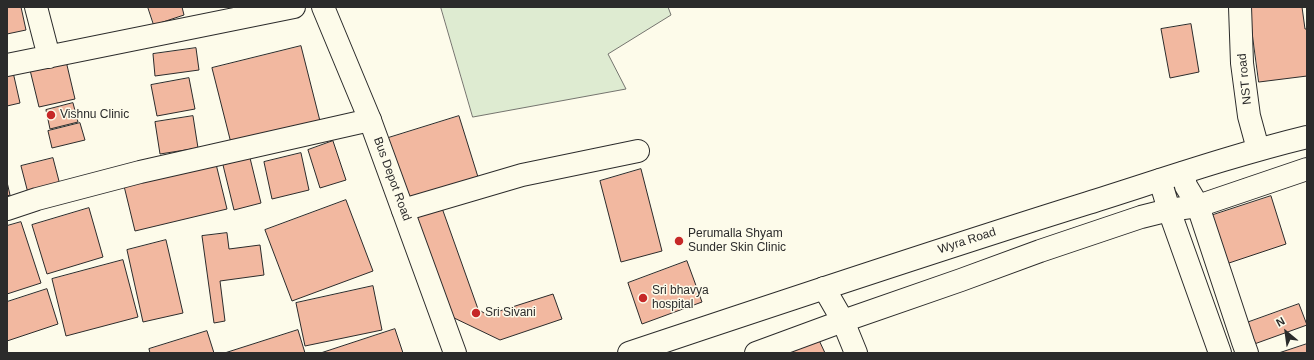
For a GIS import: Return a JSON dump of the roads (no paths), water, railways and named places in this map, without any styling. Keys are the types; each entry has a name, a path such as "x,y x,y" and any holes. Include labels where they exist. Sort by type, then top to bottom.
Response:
{"street":[{"path":"36,7 49,57"},
{"path":"7,65 294,7"},
{"name":"Bus Depot Road","path":"323,7 370,120 455,353"},
{"name":"NST road","path":"1240,7 1243,70 1248,116 1258,149"},
{"path":"7,209 37,199 140,172 370,120"},
{"name":"Wyra Road","path":"629,353 824,288 1183,172 1258,149 1307,137"},
{"path":"403,210 522,175 638,151"},
{"path":"756,353 1040,251 1141,217 1169,210 1198,206 1307,168"},
{"path":"1183,172 1186,186 1198,206 1247,353"},
{"path":"1160,180 1169,210 1220,353"},
{"path":"824,288 843,321 856,353"}],"place":[{"name":"Vishnu Clinic","path":"51,115"},
{"name":"Perumalla Shyam Sunder Skin Clinic","path":"679,241"},
{"name":"Sri bhavya hospital","path":"643,298"},
{"name":"Sri Sivani","path":"476,313"}]}
